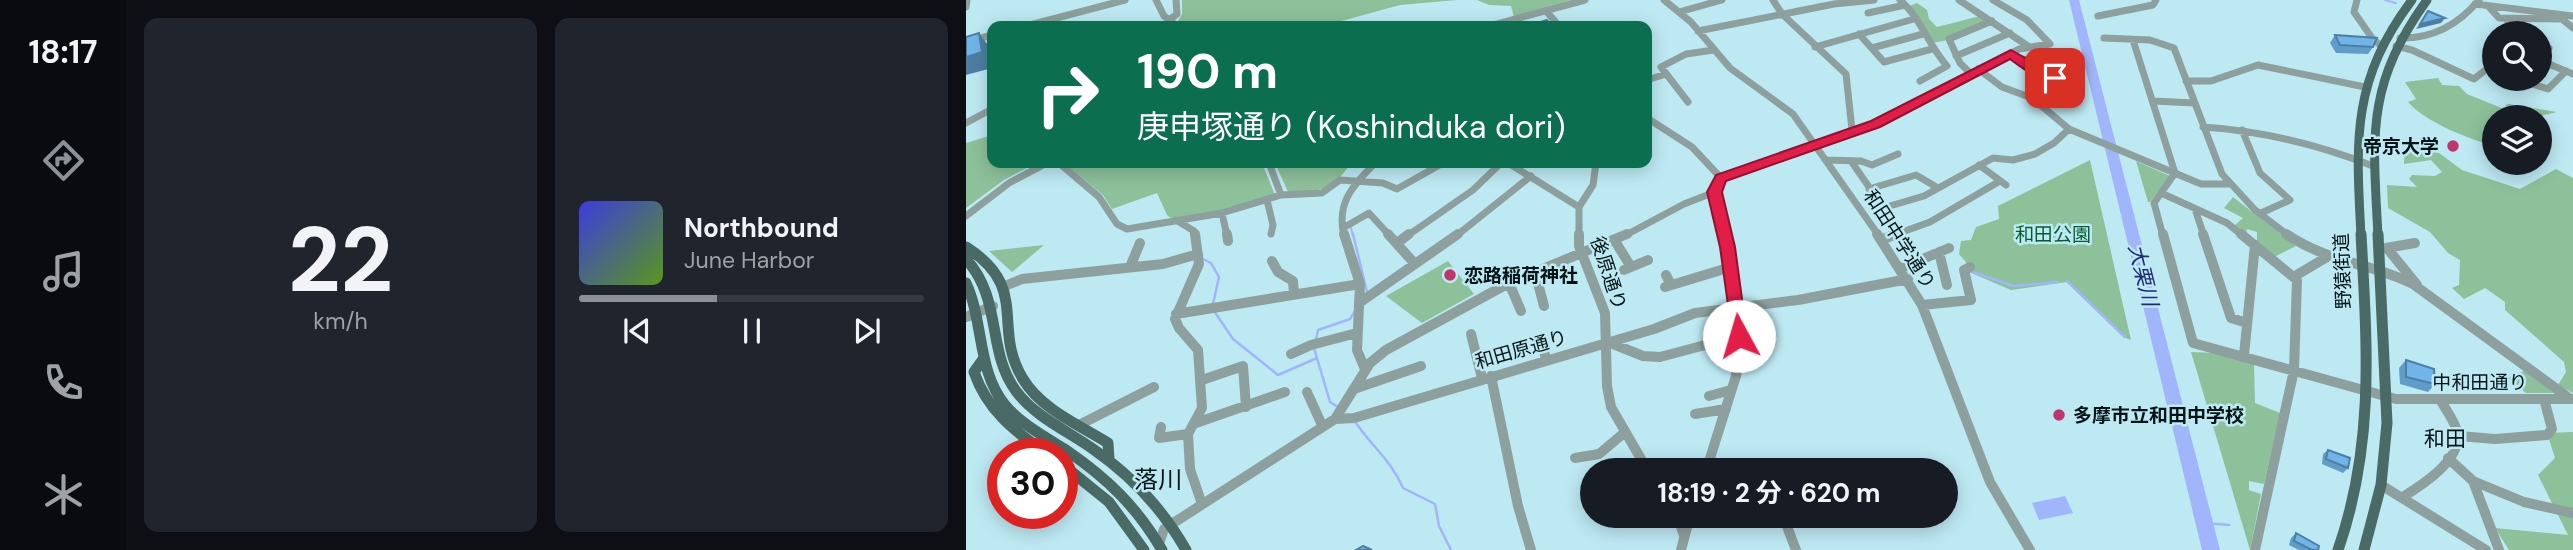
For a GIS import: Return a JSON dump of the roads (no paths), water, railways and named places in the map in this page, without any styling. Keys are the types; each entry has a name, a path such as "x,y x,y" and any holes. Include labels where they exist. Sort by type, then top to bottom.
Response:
{"main road":[{"name":"野猿街道","path":"2338,550 2348,522 2363,458 2367,391 2357,161 2365,87 2386,35 2412,0"},
{"name":"野猿街道","path":"2364,550 2381,485 2386,439 2378,271 2382,247 2373,166 2378,100 2398,42 2427,0"},
{"path":"2396,20 2409,24"},
{"path":"2386,35 2398,42"},
{"path":"966,247 991,265 1005,286 1010,346 1018,372 1029,388 1108,443 1109,459"},
{"path":"966,259 985,280 1002,365 1017,394 1033,409 1138,481 1172,524 1186,550"},
{"path":"966,283 971,315 992,384 1011,411 1123,492 1145,519 1161,547"},
{"path":"984,358 974,372 990,408 1008,427 1024,438"},
{"path":"1078,475 1101,492 1121,512 1144,550"}],"street":[{"path":"966,7 967,0"},
{"path":"1052,21 1125,0"},
{"path":"1156,0 1159,9 1169,20 1177,14 1176,0"},
{"path":"1510,21 1585,0"},
{"name":"和田中学通り","path":"1664,0 1698,31 1735,73 1786,107 1908,279 1922,305 1990,482 2030,550"},
{"path":"1679,12 1722,0"},
{"path":"1773,0 1782,14 1849,79 1848,108 1852,130"},
{"path":"1698,31 1833,2 1874,0"},
{"path":"1959,0 2028,46"},
{"path":"1710,458 1739,356 1731,267 1715,192 1721,178 1882,120 1974,71 2028,46 2050,44 2027,20 1993,0"},
{"path":"2098,16 2153,5 2156,0"},
{"path":"2357,0 2354,12 2360,17 2366,33 2381,46"},
{"path":"1859,1 1880,28"},
{"path":"1868,13 1902,2 1932,50 1947,66 1920,81"},
{"path":"2398,42 2449,29 2463,20 2477,2 2558,17 2573,28"},
{"path":"2488,6 2499,18 2506,19 2573,16"},
{"path":"1547,12 1555,21"},
{"path":"1815,47 1914,19"},
{"path":"1992,21 1949,39 1956,56 1974,71 2002,87 2032,98 2056,121 2069,129 2206,185 2228,184"},
{"path":"1956,56 2010,33"},
{"path":"1859,34 1884,62 1932,50"},
{"path":"1872,48 1923,34"},
{"path":"966,42 987,36"},
{"path":"2104,38 2150,40 2174,48 2218,167 2228,184 2261,213 2300,242 2327,257 2378,271 2417,287"},
{"path":"2133,40 2175,173"},
{"path":"2398,42 2474,79 2482,73"},
{"path":"1688,102 1661,67 1686,54 1714,50"},
{"path":"2011,54 2032,69 2055,78"},
{"path":"2020,59 2051,62 2056,84 2046,95"},
{"path":"2186,81 2211,81 2247,67 2264,65 2365,87"},
{"path":"2552,65 2570,72"},
{"path":"2552,86 2570,72"},
{"path":"1652,78 1666,74"},
{"path":"2152,101 2194,103"},
{"path":"966,123 987,112"},
{"path":"1652,121 1692,146 1721,178"},
{"path":"2203,127 2242,130 2321,146 2373,166"},
{"path":"1883,208 1924,196 1993,158 2003,161 2045,150 2059,141 2069,129"},
{"path":"2242,130 2260,173 2290,200 2261,213"},
{"path":"1826,160 1872,165 1898,154"},
{"path":"1851,161 1901,233"},
{"path":"1881,240 1930,222 2003,183 1979,165"},
{"path":"966,216 1009,183 1038,168"},
{"path":"1065,168 1100,197 1117,224 1127,229 1222,213 1281,195 1322,193 1340,180 1383,183 1397,189 1434,168"},
{"path":"1271,168 1281,195"},
{"path":"1365,369 1356,349 1362,301 1360,284 1343,228 1342,203 1370,168"},
{"path":"1397,243 1473,190 1496,168"},
{"path":"1517,168 1580,207"},
{"name":"後原通り","path":"1595,168 1593,185 1580,207 1578,233 1582,255 1605,313 1609,398 1624,433 1640,458"},
{"path":"2175,173 2161,193 2227,223 2295,276"},
{"path":"1869,189 1916,175 1938,188"},
{"path":"1362,301 1440,249 1531,176"},
{"path":"1343,417 1345,401 1365,369 1387,350 1509,284 1615,241 1715,192"},
{"name":"中和田通り","path":"2161,193 2154,203 2193,343 2244,355 2386,398 2572,399"},
{"path":"1267,200 1273,225 1271,234"},
{"path":"2195,209 2231,318 2247,323"},
{"path":"1222,213 1228,241"},
{"path":"1343,228 1369,213 1415,264"},
{"path":"1198,217 1194,231 1199,264 1176,314 1176,326 1195,342 1198,350 1202,408 1188,435 1190,469 1202,504"},
{"path":"1176,220 1194,231"},
{"path":"1615,241 1628,269 1648,260"},
{"path":"1130,267 1140,243"},
{"path":"2382,247 2415,243"},
{"path":"2244,355 2255,245"},
{"path":"2382,247 2417,287 2572,399"},
{"path":"1900,268 1949,248"},
{"path":"1939,253 1947,285"},
{"path":"1005,286 1022,279 1130,267 1198,254"},
{"path":"2295,276 2327,257"},
{"path":"1272,261 1278,271 1293,281 1294,293"},
{"path":"1667,275 1668,286 1731,267"},
{"path":"1922,305 1970,300 1964,270 1970,267"},
{"path":"1535,272 1545,300"},
{"path":"2255,550 2294,370 2295,276"},
{"name":"和田原通り","path":"1172,524 1322,425 1343,417 1654,329 1685,315 1798,300 1908,279"},
{"path":"1176,314 1360,284"},
{"path":"1509,284 1521,311"},
{"path":"971,315 992,306"},
{"path":"1291,354 1311,345 1357,333"},
{"path":"1471,334 1487,377 1531,550"},
{"path":"1608,342 1643,356 1660,358 1739,336"},
{"path":"1542,341 1546,360"},
{"path":"1202,380 1243,366 1250,393 1246,407"},
{"path":"1353,388 1421,366"},
{"path":"1709,396 1731,390"},
{"path":"1079,425 1149,392"},
{"path":"1196,424 1285,392"},
{"path":"1307,392 1322,425"},
{"path":"2440,399 2459,436"},
{"path":"2459,436 2495,439 2547,435 2552,429 2544,399"},
{"path":"1695,414 1726,409"},
{"path":"1161,427 1159,438 1188,435"},
{"path":"1575,458 1599,454 1624,433"},
{"path":"2403,497 2429,479 2448,458 2459,436"},
{"path":"2448,458 2473,481 2524,502 2573,513"},
{"path":"2473,481 2499,550"},
{"path":"2381,485 2485,550"},
{"path":"1161,547 1160,535 1172,524"},
{"path":"1681,528 1684,535"},
{"path":"1681,550 1686,528"},
{"path":"1788,528 1796,550"}],"water":[{"path":"2065,496 2073,513 2039,520 2032,503"}],"waterway":[{"name":"大栗川","path":"2074,0 2211,550"},
{"path":"2385,0 2396,3"},
{"path":"1351,228 1353,236"},
{"path":"1353,234 1367,292"},
{"path":"1203,259 1211,263 1219,277 1213,304"},
{"path":"1970,271 2013,286 2058,282"},
{"path":"2067,281 2125,337"},
{"path":"1214,311 1233,339 1278,375 1317,358"},
{"path":"1316,340 1318,330 1350,319 1355,311"},
{"path":"1314,348 1317,358"},
{"path":"1317,358 1330,402 1338,407"},
{"path":"1354,420 1393,469 1403,488 1435,504 1439,526 1451,550"},
{"path":"2205,523 2229,525"}],"place":[{"name":"帝京大学","path":"2453,146"},
{"name":"恋路稲荷神社","path":"1450,275"},
{"name":"多摩市立和田中学校","path":"2059,415"}],"district":[{"name":"和田","path":"2445,439"},
{"name":"落川","path":"1158,480"}],"park label":[{"name":"和田公園","path":"2053,234"}]}
